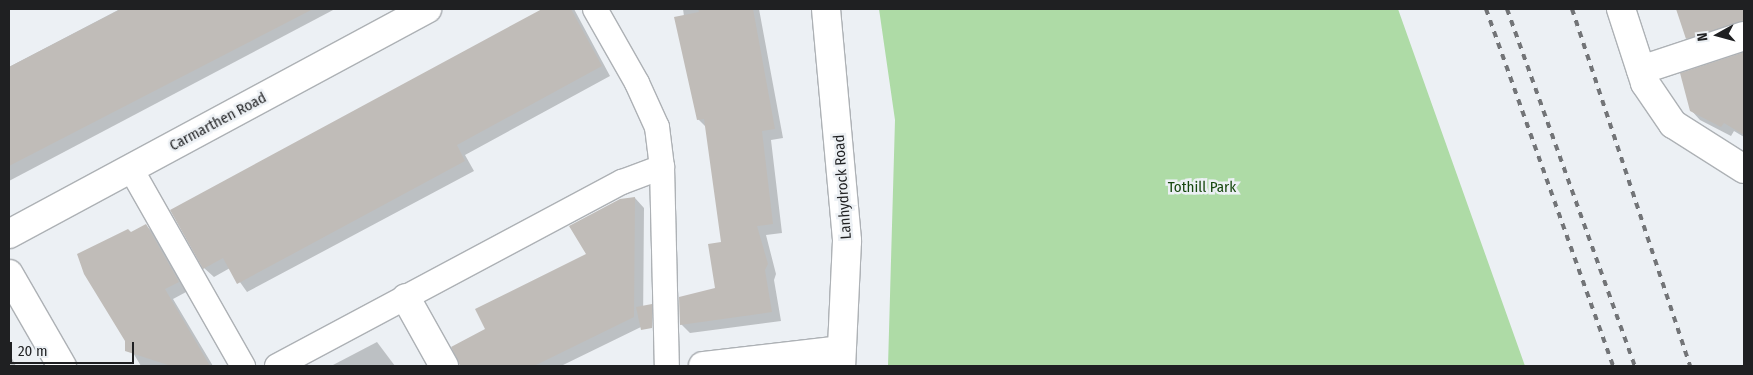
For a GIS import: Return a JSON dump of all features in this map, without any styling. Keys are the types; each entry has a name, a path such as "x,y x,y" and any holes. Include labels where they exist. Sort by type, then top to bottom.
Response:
{"street":[{"name":"Carmarthen Road","path":"9,234 427,9"},
{"name":"Lanhydrock Road","path":"826,9 847,240 841,358"},
{"path":"1621,9 1645,83 1673,124 1744,169"},
{"path":"1641,70 1744,36"},
{"path":"9,274 62,366"},
{"path":"406,298 444,366"},
{"path":"703,366 841,358"}],"lane":[{"path":"595,9 637,83 657,127 662,167 667,366"},
{"path":"278,366 622,182 662,167"},
{"path":"131,169 243,366"}],"green space":[{"name":"Tothill Park","path":"879,9 1398,9 1525,366 888,366 895,120"}],"building":[{"path":"121,9 313,9 9,166 9,67"},
{"path":"542,9 571,9 602,66 457,145 465,161 237,284 223,258 203,269 170,210"},
{"path":"698,9 753,9 775,129 762,131 773,224 757,226 768,264 765,270 772,312 680,325 679,297 715,288 708,244 721,242 704,119 697,120 674,17 699,12"},
{"path":"1676,9 1744,9 1744,21 1686,39"},
{"path":"1744,52 1744,135 1724,123 1721,127 1690,111 1680,73"},
{"path":"635,197 634,317 534,366 460,366 451,347 485,329 475,309 586,254 569,226 620,199"},
{"path":"146,224 179,282 165,289 210,366 171,366 125,351 125,341 84,274 77,254 128,229 131,232"},
{"path":"652,304 652,328 641,330 636,307"}],"railway":[{"path":"1486,9 1613,366"},
{"path":"1507,9 1635,366"},
{"path":"1572,9 1690,366"}]}
